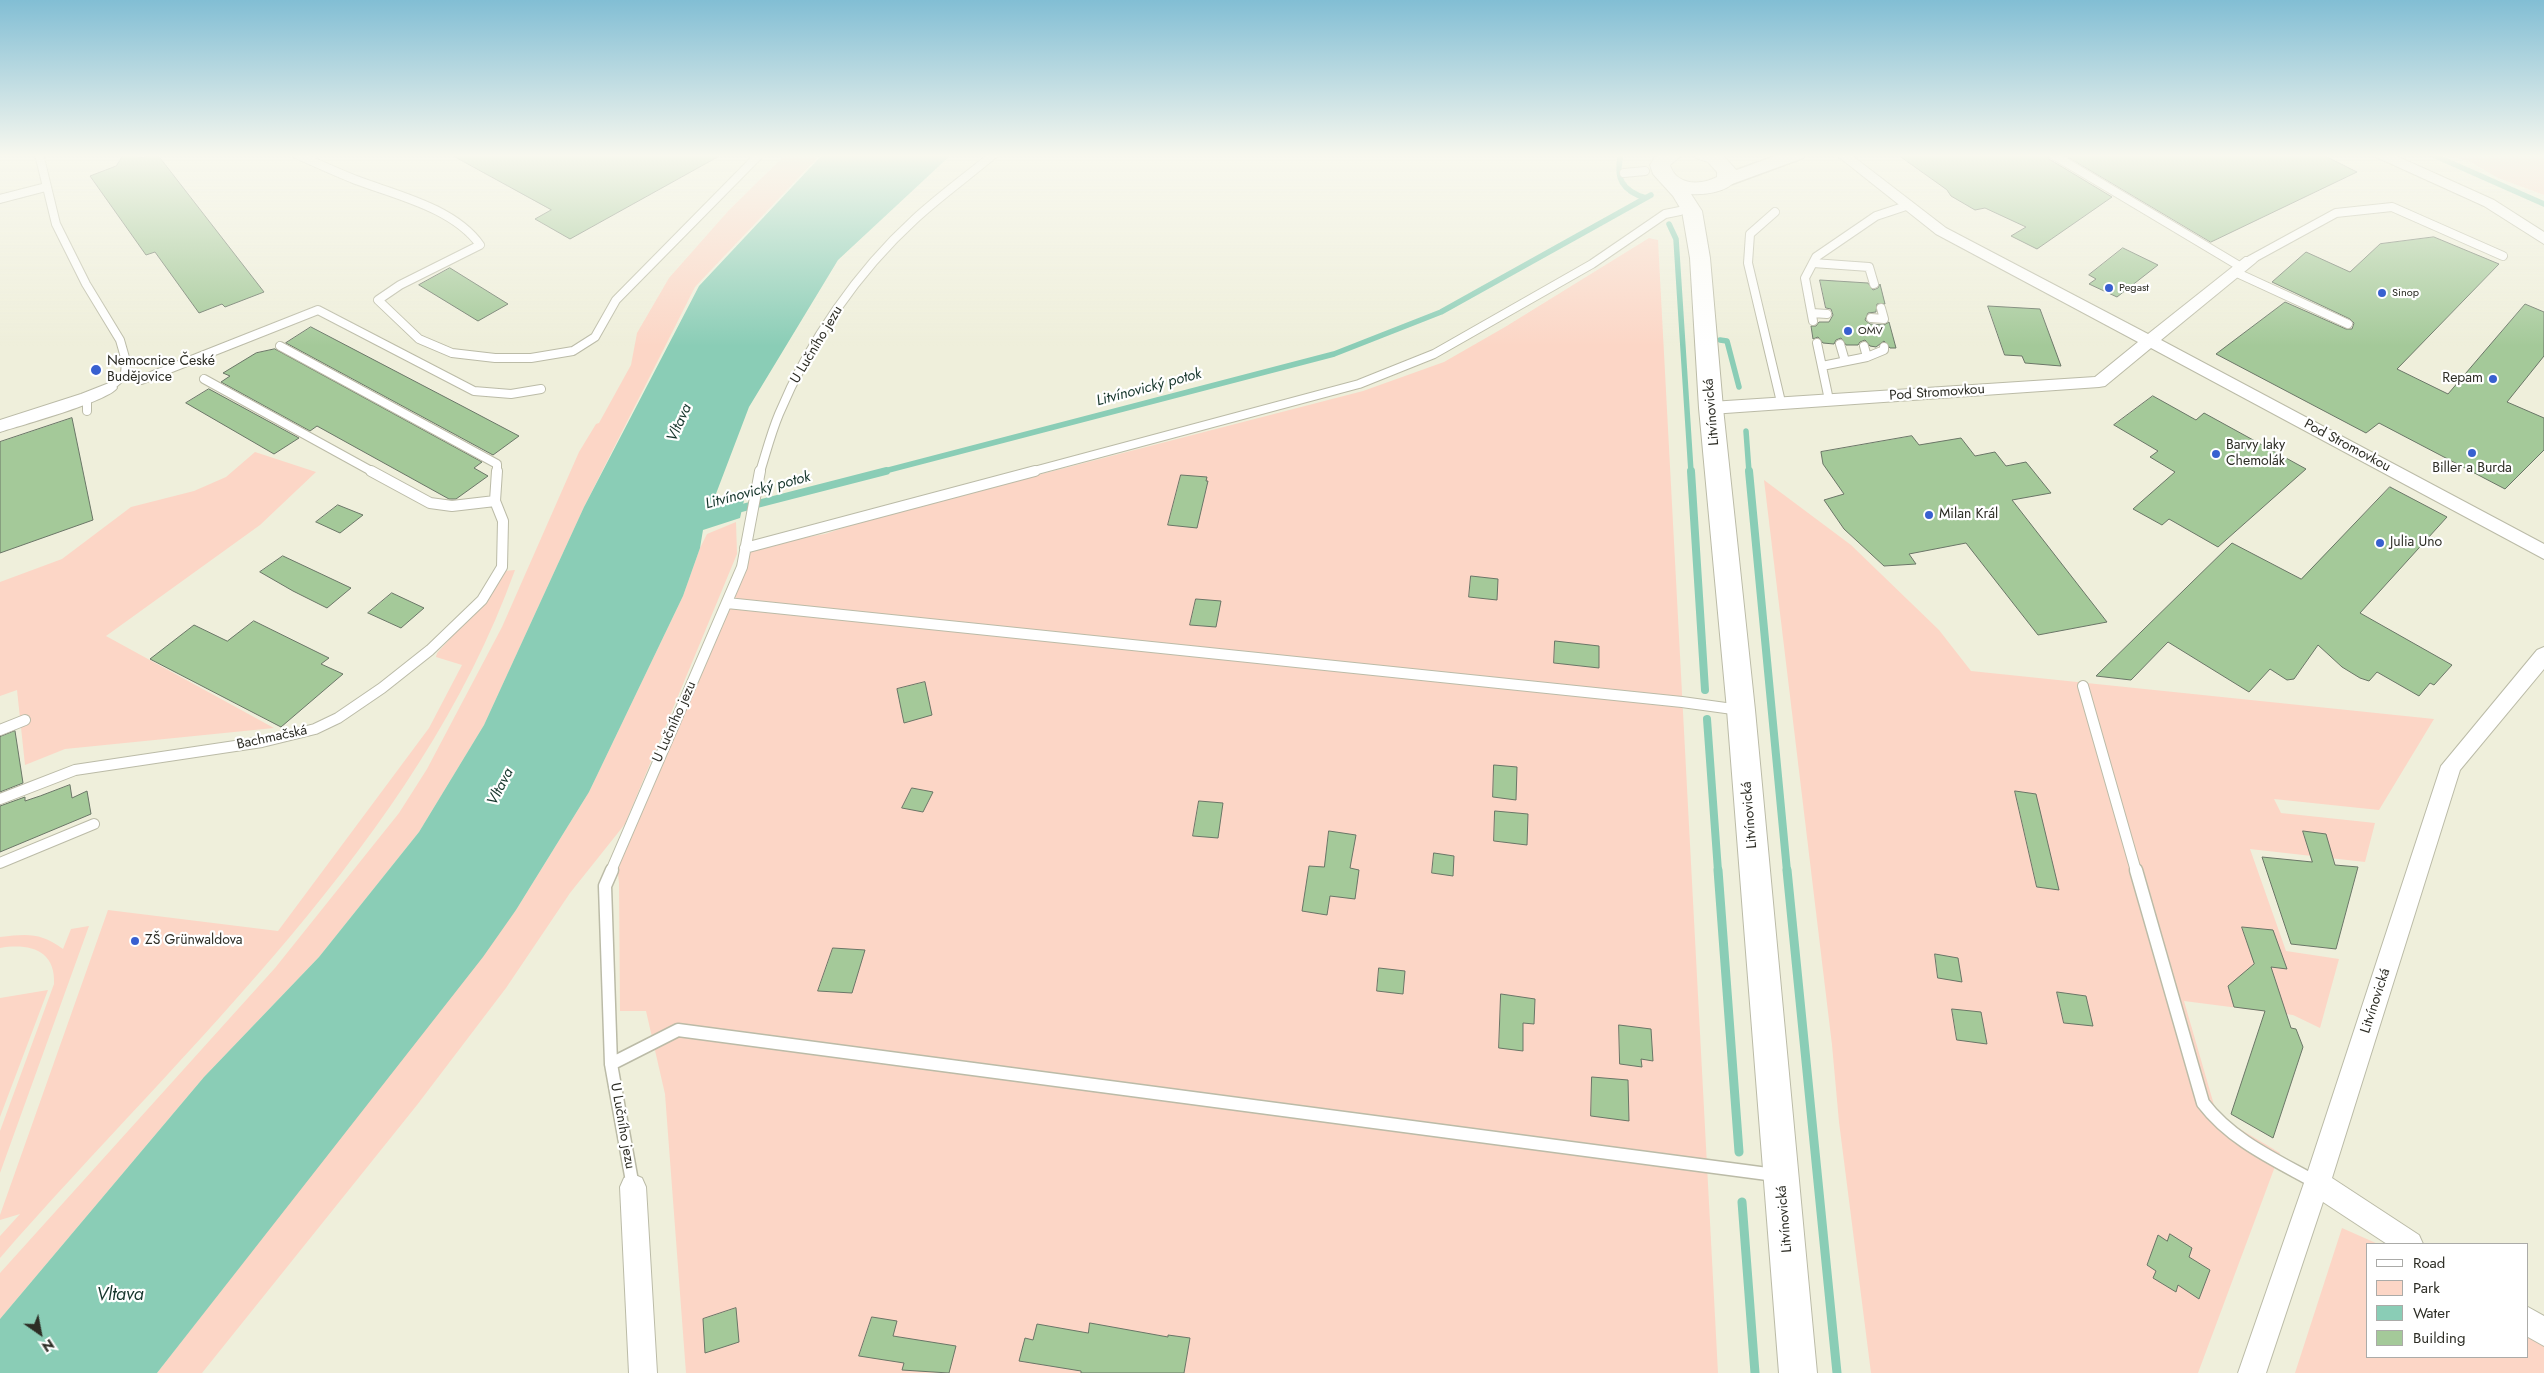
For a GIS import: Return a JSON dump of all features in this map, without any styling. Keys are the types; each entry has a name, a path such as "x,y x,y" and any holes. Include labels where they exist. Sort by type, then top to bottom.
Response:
{"main road":[{"path":"1683,218 1700,258"},
{"name":"Litvínovická","path":"1693,218 1700,258 1711,408 1741,710 1798,1373"},
{"name":"Litvínovická","path":"1700,258 1705,218"}],"street":[{"name":"Pod Stromovkou","path":"1926,218 1942,231 2375,460 2544,552"},
{"path":"2514,218 2535,231 2544,240"},
{"name":"Pod Stromovkou","path":"1711,408 2099,382 2242,266"},
{"path":"0,426 87,404 109,388"},
{"name":"Litvínovická","path":"2252,1373 2317,1183 2451,766 2544,655"},
{"path":"2317,1183 2408,1243"},
{"name":"U Lučního jezu","path":"633,1187 643,1373"},
{"path":"2529,1322 2544,1332"}],"lane":[{"path":"54,218 86,284 120,340 126,361 125,374 109,388"},
{"path":"447,218 473,235 480,245 400,285 378,300 420,339 452,353 495,358 558,354 587,344 595,337 616,300 698,218"},
{"name":"U Lučního jezu","path":"633,1187 611,1064 605,886 742,567 757,480 778,416 793,383 810,350 844,300 885,249 916,218"},
{"path":"744,548 1359,384 1434,354 1592,264 1660,218"},
{"path":"1768,218 1750,234 1748,262 1781,402"},
{"path":"1827,314 1812,317 1804,278 1816,257 1873,218"},
{"path":"2161,218 2242,266 2348,324"},
{"path":"2242,266 2327,218"},
{"path":"2417,218 2503,256"},
{"path":"1813,263 1869,267 1874,284"},
{"path":"1875,320 1884,319 1881,308"},
{"path":"125,374 141,380 318,310 474,391 511,394 541,389"},
{"path":"1818,342 1829,400"},
{"path":"1840,344 1845,362"},
{"path":"204,379 430,503 452,506 495,501 497,464 280,346"},
{"path":"1864,346 1866,357"},
{"path":"1822,366 1866,357 1884,350 1884,347"},
{"name":"Bachmačská","path":"0,799 75,770 262,742 315,729 338,718 382,688 430,650 482,600 502,567 503,521 495,501"},
{"path":"727,602 1682,702 1741,710"},
{"path":"2084,686 2203,1103 2212,1117 2226,1129 2317,1183"},
{"path":"0,730 25,720"},
{"path":"0,863 94,824"},
{"path":"611,1064 678,1030 1781,1176"}],"green space":[{"path":"722,218 760,218 695,287 584,507 484,725 419,832 319,957 204,1077 0,1319 0,1273 275,968 399,813 427,769 502,627 579,452 596,424 599,423 631,365 637,333 669,278"},
{"path":"1649,238 1658,240 1718,1373 686,1373 665,1094 646,1011 620,1011 619,883 616,856 745,548 825,534 875,517 1363,391 1444,362 1505,327"},
{"path":"255,452 316,472 260,525 106,636 274,728 65,749 25,765 17,690 0,696 0,582 62,559 131,507 194,491 226,477"},
{"path":"1764,480 1851,545 1939,630 1971,671 2434,719 2379,810 2274,799 2281,813 2375,823 2365,862 2250,849 2286,951 2339,959 2320,1028 2293,1015 2184,1001 2214,1105 2228,1122 2280,1153 2198,1373 1871,1373 1839,1122 1832,1045"},
{"path":"736,522 737,554 625,824 570,893 506,988 417,1105 202,1373 157,1373 516,910 589,792 683,596 707,534"},
{"path":"515,570 472,669 419,762 358,851 291,936 219,1018 0,1258 0,1236 20,1214 0,1220 0,1215 108,910 278,931 429,728 462,665 436,657 437,653 488,597 504,571"},
{"path":"89,926 0,1173 0,1131 54,984 53,972 45,956 39,951 30,948 0,948 0,937 18,935 40,937 55,943 63,949 71,929"},
{"path":"48,990 0,1117 0,998"},
{"path":"2342,1228 2376,1243 2366,1243 2366,1358 2529,1358 2529,1336 2544,1346 2544,1373 2295,1373"}],"water":[{"name":"Vltava","path":"763,218 883,218 838,260 749,407 714,499 743,490 742,496 745,496 740,518 703,530 700,548 683,596 589,792 516,910 483,957 157,1373 0,1373 0,1319 204,1077 319,957 419,832 484,725 584,507 699,286"}],"building":[{"path":"120,218 207,218 264,292 225,307 222,304 199,313 155,252 146,255"},
{"path":"537,218 608,218 570,239 535,219"},
{"path":"2007,218 2082,218 2037,249 2011,236 2026,227"},
{"path":"2171,218 2261,218 2211,242"},
{"path":"2434,237 2499,264 2397,369 2448,394 2525,304 2544,312 2544,356 2507,402 2544,418 2544,450 2505,489 2379,423 2366,433 2216,354 2285,302 2346,329 2352,329 2354,323 2350,319 2272,282 2306,252 2350,272 2380,244"},
{"path":"2123,248 2158,265 2117,297 2089,284 2096,279 2089,275"},
{"path":"450,268 508,304 478,321 419,285"},
{"path":"1820,280 1868,283 1873,290 1878,288 1880,284 1885,304 1877,304 1876,312 1868,313 1865,320 1870,324 1884,325 1889,322 1896,348 1890,348 1884,341 1876,347 1870,346 1865,340 1858,345 1846,345 1841,338 1836,340 1834,344 1823,343 1818,337 1813,339 1811,326 1816,326 1819,322 1829,322 1833,315 1831,309 1826,308"},
{"path":"1988,306 2040,309 2061,366 2025,363 2022,356 2005,355"},
{"path":"311,327 519,436 493,455 286,343"},
{"path":"275,349 482,462 474,468 488,476 456,499 449,499 317,426 310,431 221,382 230,376 223,373 256,353"},
{"path":"209,389 299,438 274,454 186,403"},
{"name":"Barvy laky Chemolák","path":"2153,396 2196,420 2204,413 2306,469 2218,547 2169,519 2162,525 2133,509 2175,472 2150,457 2158,451 2114,425"},
{"path":"72,418 93,520 0,553 0,442"},
{"name":"Milan Král","path":"1912,436 1919,445 1961,438 1975,456 1995,452 2006,466 2026,462 2051,493 2012,500 2107,622 2038,635 1966,543 1909,554 1916,564 1884,566 1844,529 1824,500 1844,494 1823,464 1821,452"},
{"path":"1181,475 1207,477 1206,481 1208,481 1197,528 1168,525"},
{"path":"2390,487 2447,517 2360,613 2452,665 2434,685 2430,683 2419,696 2377,672 2369,681 2360,678 2342,667 2318,645 2294,679 2287,680 2270,669 2249,692 2168,642 2131,680 2096,676 2232,543 2301,579"},
{"path":"338,505 363,515 340,533 316,522"},
{"path":"283,556 351,588 327,608 260,572"},
{"path":"1471,576 1498,579 1497,600 1469,597"},
{"path":"392,593 424,608 401,628 368,613"},
{"path":"1196,599 1221,601 1216,627 1190,625"},
{"path":"254,621 329,658 321,664 343,674 281,727 150,659 194,625 227,641"},
{"path":"1555,641 1599,646 1599,668 1554,663"},
{"path":"925,682 932,715 904,723 897,689"},
{"path":"15,731 23,783 0,792 0,737"},
{"path":"1494,765 1517,767 1516,800 1493,797"},
{"path":"70,785 72,798 87,791 91,814 0,852 0,806 25,797 25,801"},
{"path":"912,788 933,792 923,812 902,808"},
{"path":"2015,791 2036,794 2059,890 2037,887"},
{"path":"1199,801 1223,803 1218,838 1193,836"},
{"path":"1495,811 1528,814 1527,845 1494,841"},
{"path":"1329,831 1356,835 1350,868 1359,870 1355,899 1330,896 1327,915 1302,911 1309,866 1324,867"},
{"path":"2303,831 2326,834 2335,865 2358,867 2336,949 2291,944 2262,857 2312,862"},
{"path":"1434,853 1454,856 1453,876 1432,873"},
{"path":"2242,927 2273,930 2287,969 2271,967 2291,1028 2296,1029 2303,1047 2273,1138 2231,1114 2265,1011 2234,1007 2228,986 2254,964"},
{"path":"833,948 865,950 852,993 818,991"},
{"path":"1935,954 1958,958 1962,982 1938,978"},
{"path":"1379,968 1405,971 1403,994 1377,991"},
{"path":"2057,992 2086,996 2093,1026 2064,1023"},
{"path":"1501,994 1535,999 1534,1024 1523,1023 1523,1051 1499,1048"},
{"path":"1952,1009 1981,1012 1987,1044 1957,1040"},
{"path":"1619,1025 1651,1029 1653,1061 1641,1059 1642,1067 1620,1064"},
{"path":"1592,1077 1628,1080 1629,1121 1591,1116"},
{"path":"2170,1234 2192,1248 2189,1257 2210,1270 2199,1299 2178,1285 2176,1292 2153,1278 2156,1271 2147,1265 2158,1235 2167,1241"},
{"path":"736,1308 739,1342 705,1353 703,1319"},
{"path":"872,1317 897,1321 893,1336 956,1346 949,1373 902,1370 904,1363 859,1356"},
{"path":"1090,1323 1168,1337 1168,1335 1190,1338 1184,1373 1081,1373 1081,1371 1019,1361 1025,1338 1033,1340 1037,1324 1088,1333"}],"waterway":[{"name":"Litvínovický potok","path":"881,472 1334,354 1441,312 1610,218"},
{"path":"1669,224 1676,239 1691,472"},
{"path":"1720,340 1727,341 1739,387"},
{"path":"1746,431 1749,472"},
{"name":"Litvínovický potok","path":"734,510 886,471"},
{"path":"1691,471 1705,690"},
{"path":"1749,471 1787,871"},
{"path":"1707,719 1718,871"},
{"path":"1718,870 1739,1152"},
{"path":"1787,870 1837,1373"},
{"path":"1742,1202 1755,1373"}],"place":[{"name":"Pegast","path":"2109,288"},
{"name":"Sinop","path":"2382,293"},
{"name":"OMV","path":"1848,331"},
{"name":"Nemocnice České Budějovice","path":"96,370"},
{"name":"Repam","path":"2493,379"},
{"name":"Biller a Burda","path":"2472,453"},
{"name":"Barvy laky Chemolák","path":"2216,454"},
{"name":"Milan Král","path":"1929,515"},
{"name":"Julia Uno","path":"2380,543"},
{"name":"ZŠ Grünwaldova","path":"135,941"}]}
